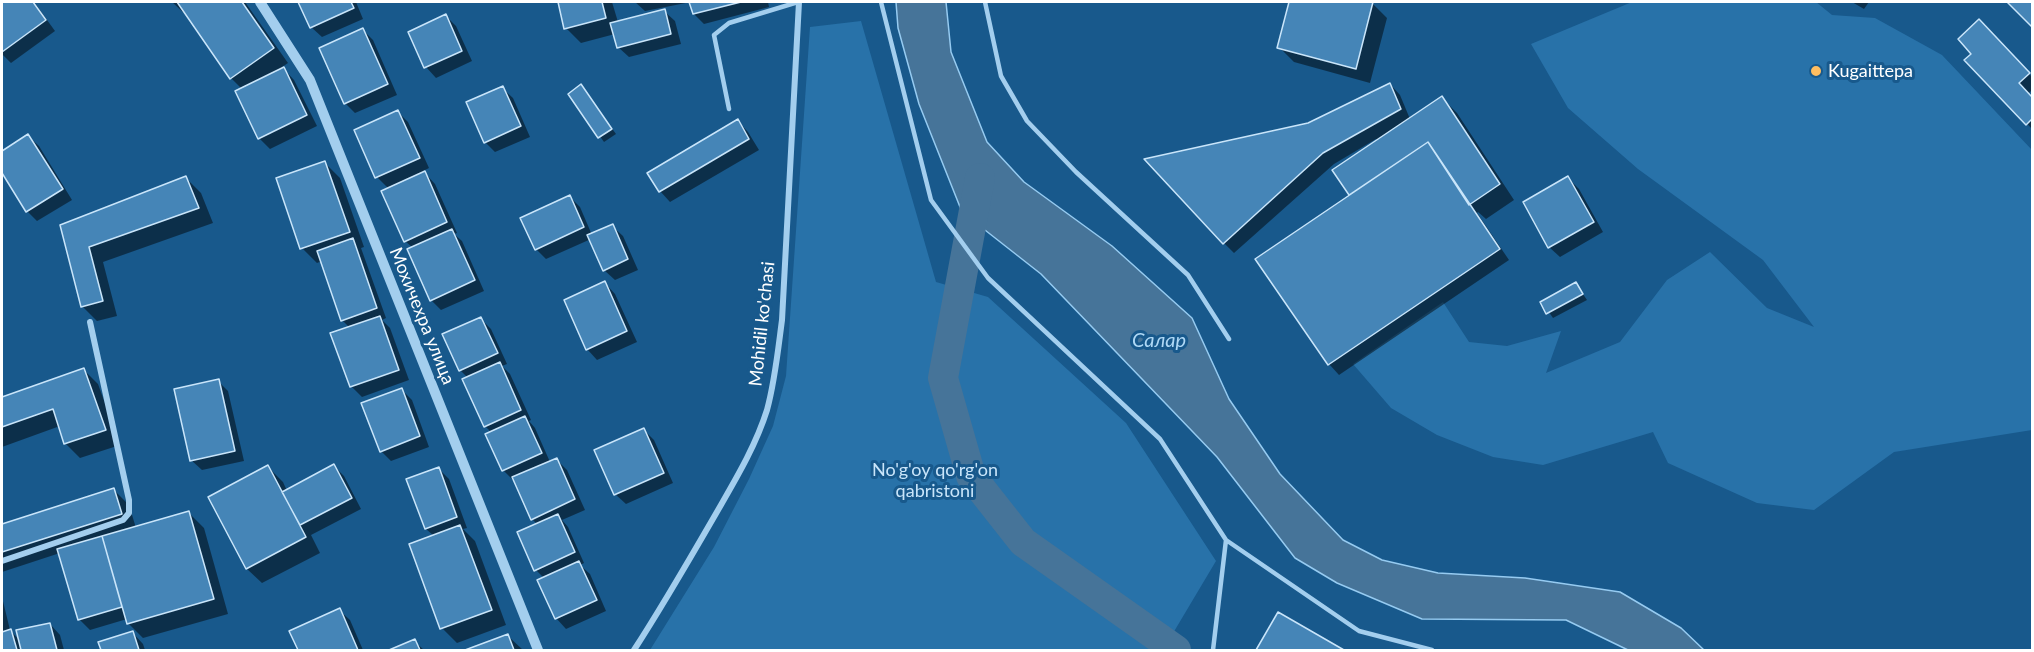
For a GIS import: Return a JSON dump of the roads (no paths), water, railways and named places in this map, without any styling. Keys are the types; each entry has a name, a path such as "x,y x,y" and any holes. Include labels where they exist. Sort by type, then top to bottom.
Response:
{"street":[{"name":"Мохичехра улица","path":"260,2 310,80 538,651"},
{"name":"Mohidil ko'chasi","path":"634,651 741,469 756,440 767,409 782,320 798,2"},
{"path":"2,561 123,520 129,513 129,500 90,322"}],"lane":[{"path":"729,109 714,35 729,23 798,2"},
{"path":"881,2 931,200 988,278 1160,439 1226,540 1359,632 1432,651"},
{"path":"985,2 1001,76 1026,121 1076,172 1188,275 1229,339"},
{"path":"1213,651 1226,540"}],"water":[{"name":"Салар","path":"896,2 946,2 951,52 987,142 1024,182 1112,246 1192,318 1229,399 1280,474 1343,540 1382,560 1438,573 1525,578 1620,592 1681,628 1704,650 1628,650 1566,620 1422,619 1337,583 1295,558 1217,457 1041,274 962,212 919,104 898,28"}],"waterway":[{"name":"Салар","path":"980,178 943,378 971,476 1023,542 1176,650"}],"place":[{"name":"Kugaittepa","path":"1816,71"}],"park label":[{"name":"No'g'oy qo'rg'on qabristoni","path":"935,480"}]}
